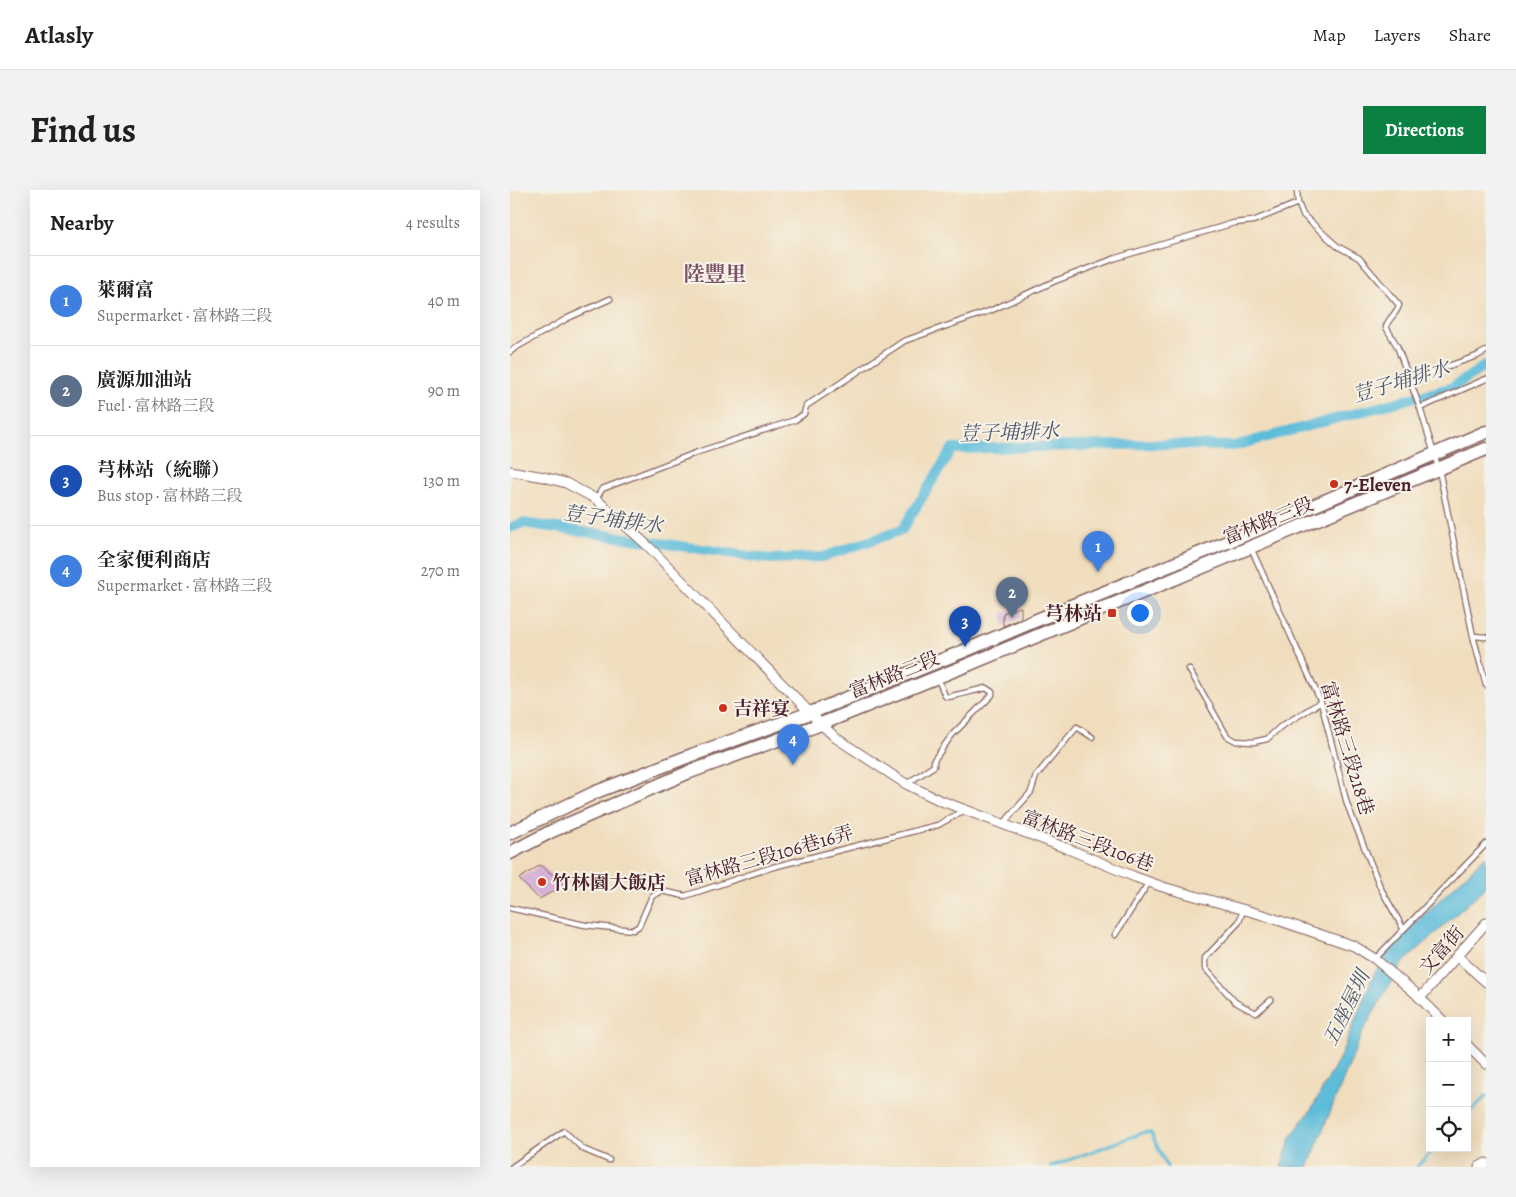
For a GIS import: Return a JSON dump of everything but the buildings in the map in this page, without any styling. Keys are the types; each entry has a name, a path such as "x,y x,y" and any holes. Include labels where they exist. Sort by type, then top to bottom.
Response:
{"main road":[{"name":"富林路三段","path":"510,833 596,792 692,754 810,713 964,652 1486,432"},
{"name":"富林路三段","path":"510,853 552,831 687,773 821,724 970,664 1486,449"}],"street":[{"name":"富林路三段106巷","path":"510,471 566,483 596,500 649,547 836,738 906,784 938,800 1150,882 1270,918 1354,946 1375,959 1417,995"},
{"path":"1032,622 1036,636"},
{"path":"964,652 970,664"},
{"name":"文富街","path":"1417,995 1457,956 1486,923"},
{"path":"1457,956 1486,982"},
{"path":"1417,995 1439,1017"},
{"path":"1471,1048 1486,1064"},
{"path":"1479,1167 1486,1163"}],"lane":[{"path":"1297,190 1298,202 1303,215 1337,246 1359,258 1399,305 1398,311 1387,322 1386,326 1397,346 1420,408 1439,470 1486,685"},
{"path":"596,500 602,489 698,452 795,420 804,414 806,406 904,341 992,310 1116,258 1234,223 1253,221 1298,202"},
{"path":"510,352 568,318 610,299"},
{"path":"1410,382 1486,351"},
{"path":"1420,408 1486,379"},
{"name":"富林路三段218巷","path":"1247,534 1251,548 1321,702 1347,804 1381,889 1403,928"},
{"path":"1474,636 1486,637"},
{"path":"1189,670 1227,736 1236,741 1253,742 1267,739 1280,727 1321,702"},
{"path":"906,784 934,766 934,760 952,735 992,696 992,692 986,688 948,697 945,696 937,677"},
{"path":"1002,825 1032,792 1036,776 1077,727 1092,737"},
{"name":"富林路三段106巷16弄","path":"510,908 586,925 633,930 639,926 652,896 662,891 686,896 773,867 938,825 964,810"},
{"path":"1375,959 1486,844"},
{"path":"1115,935 1150,882"},
{"path":"1243,910 1239,922 1205,958 1205,968 1235,1002 1256,1013 1271,1000"},
{"path":"512,1167 564,1131 583,1149 609,1160"}],"water":[{"path":"1486,856 1486,887 1401,965 1363,1031 1308,1167 1281,1167 1292,1135 1311,1110 1341,1055 1372,978 1391,946"}],"waterway":[{"name":"荳子埔排水","path":"510,528 523,523 769,559 823,557 902,530 952,449 1154,444 1234,446 1453,387 1486,365"},
{"path":"1471,1111 1486,1096"},
{"path":"1050,1167 1145,1132 1151,1133 1167,1167"},
{"path":"1417,1167 1431,1152"}],"place":[{"name":"7-Eleven","path":"1334,484"},
{"name":"萊爾富","path":"1098,572"},
{"name":"芎林站","path":"1112,613"},
{"name":"廣源加油站","path":"1012,618"},
{"name":"芎林站（統聯）","path":"965,647"},
{"name":"吉祥宴","path":"723,708"},
{"name":"全家便利商店","path":"793,765"},
{"name":"竹林園大飯店","path":"542,882"}],"district":[{"name":"陸豐里","path":"715,274"}],"water label":[{"name":"五座屋圳","path":"1346,1008"}]}
